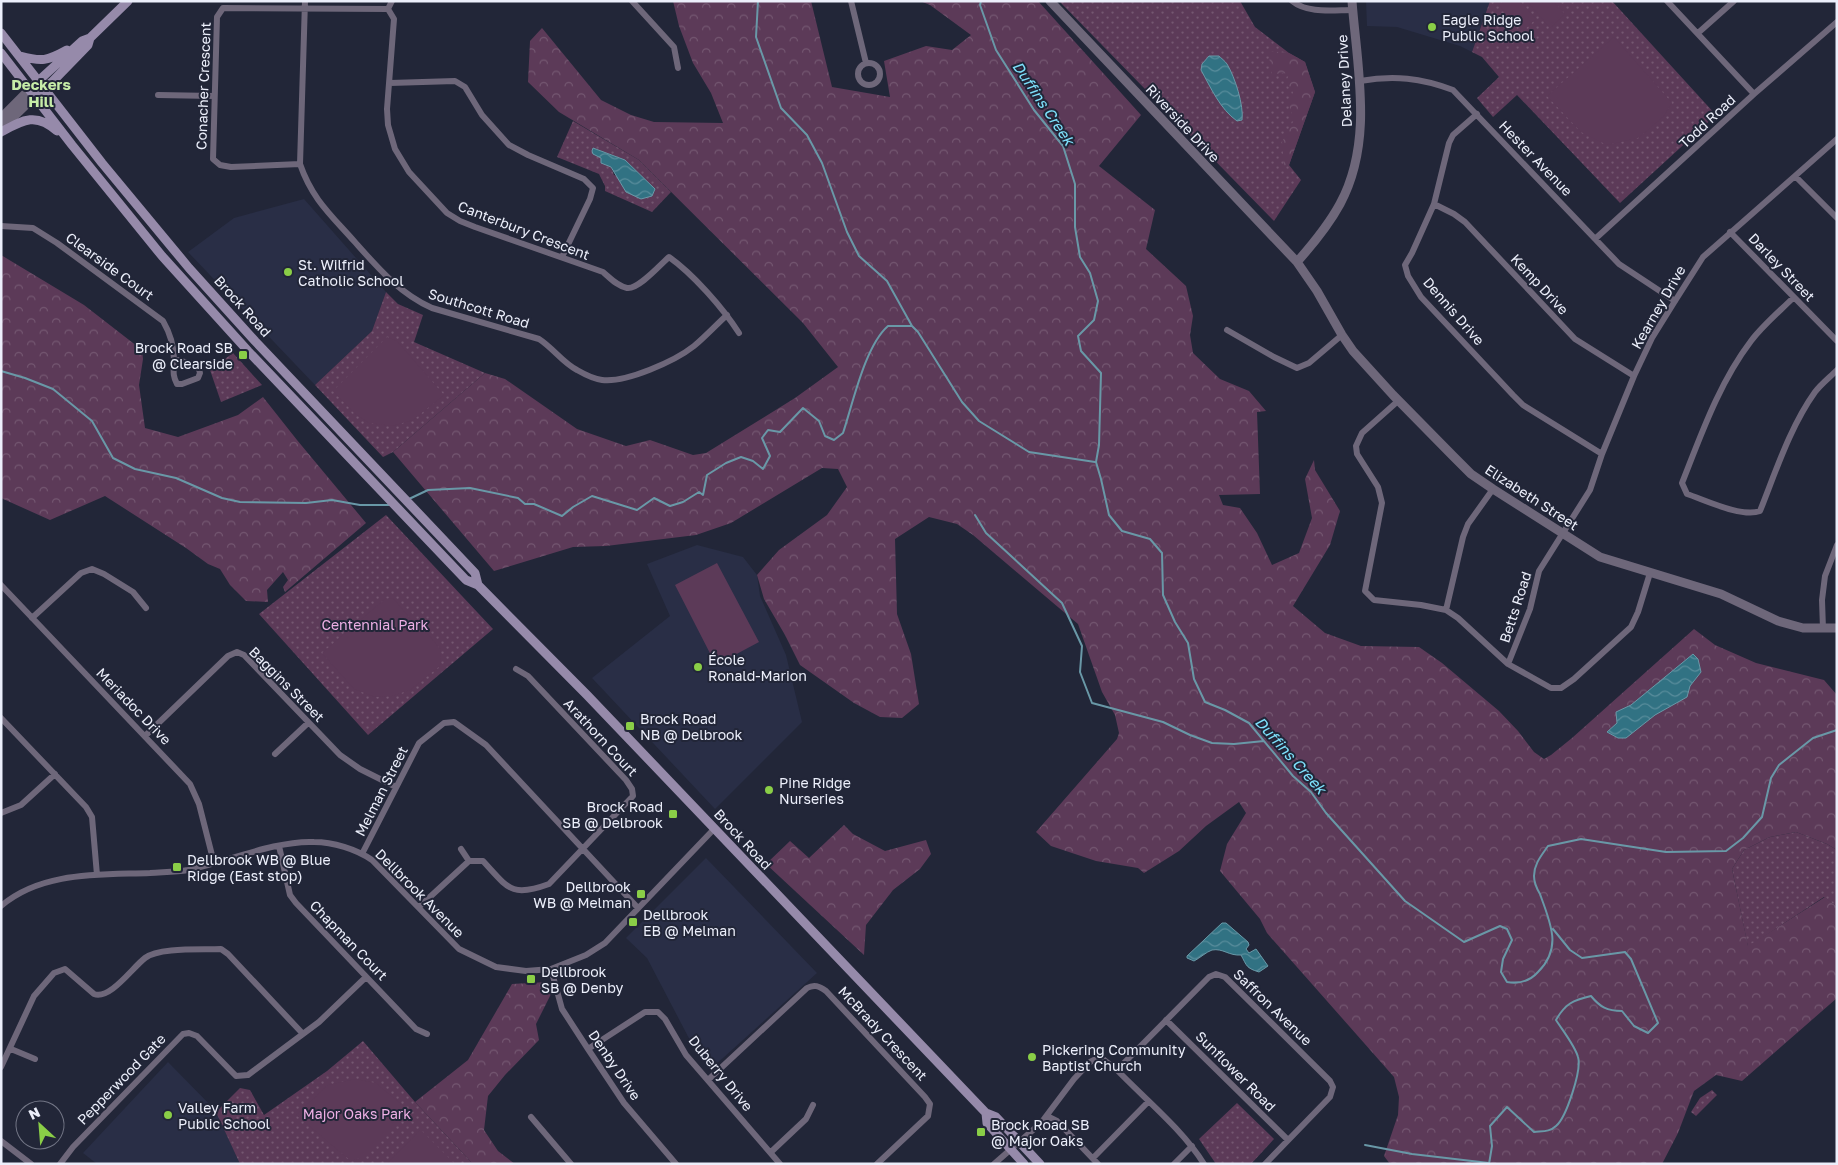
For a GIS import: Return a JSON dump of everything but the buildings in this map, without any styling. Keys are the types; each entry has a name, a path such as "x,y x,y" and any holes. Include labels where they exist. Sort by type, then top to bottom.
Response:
{"main road":[{"path":"33,93 39,80 128,1"},
{"name":"Brock Road","path":"1,33 102,163 189,268 255,341 475,573 478,585"},
{"path":"20,56 35,60 50,59 86,39"},
{"path":"33,93 45,88 88,45 86,39"},
{"name":"Brock Road","path":"1,53 162,256 248,351 466,580 478,585 587,695 986,1113 996,1117 1040,1164"},
{"path":"1,130 21,121 34,118 49,123 72,144"},
{"name":"Brock Road","path":"986,1113 987,1123 1024,1164"}],"street":[{"path":"305,5 388,9 392,1"},
{"path":"632,1 674,47 678,68"},
{"path":"851,1 866,63"},
{"name":"Riverside Drive","path":"1050,1 1297,262"},
{"path":"1292,1 1313,10 1352,6"},
{"path":"1667,1 1754,94"},
{"path":"1698,33 1734,1"},
{"name":"Conacher Crescent","path":"300,164 231,167 220,166 213,159 216,17 223,8 305,5"},
{"name":"Southcott Road","path":"305,5 300,164 307,182 324,208 387,279 401,290 415,300 432,308 539,339 550,346 575,370 602,380 620,378 659,366 695,345 727,315"},
{"name":"Delaney Drive","path":"1297,262 1329,223 1341,202 1352,174 1360,135 1360,81 1352,6"},
{"name":"Canterbury Crescent","path":"388,9 394,19 388,117 390,137 394,149 409,172 446,213 475,228 603,272 617,284 628,288 636,286 668,257 679,264 727,315 739,333"},
{"name":"Todd Road","path":"1595,239 1754,94 1837,22"},
{"name":"Hester Avenue","path":"1360,81 1395,77 1415,79 1454,90 1618,264 1675,301"},
{"path":"390,83 455,81 465,87 482,115 509,145 584,179 593,188 590,199 562,258"},
{"path":"1,118 33,93"},
{"path":"1,130 33,93"},
{"path":"158,95 214,96"},
{"name":"Dennis Drive","path":"1476,114 1453,135 1449,143 1434,204 1405,264 1408,276 1421,297 1523,405 1602,454"},
{"name":"Kearney Drive","path":"1563,533 1590,490 1602,454 1652,338 1703,257 1837,139"},
{"path":"1795,176 1837,218"},
{"name":"Kemp Drive","path":"1434,204 1465,222 1575,339 1634,376"},
{"name":"Clearside Court","path":"1,226 33,228 163,320 170,334 174,359 173,376 177,384 198,378 200,373 198,366 174,359"},
{"name":"Darley Street","path":"1730,232 1837,341"},
{"name":"Elizabeth Street","path":"1297,262 1317,290 1353,351 1398,401 1471,474 1493,489 1600,557 1721,594 1778,621 1803,628 1837,628"},
{"path":"1794,297 1751,340 1727,380 1703,430 1682,483 1687,494 1718,506 1746,513 1753,514 1760,511 1786,447 1800,419 1816,392 1837,370"},
{"path":"1227,330 1297,368 1309,363 1342,335"},
{"path":"1398,401 1362,433 1356,446 1357,454 1378,487 1382,503 1365,591 1374,600 1421,604 1446,610 1458,618 1508,664 1551,688 1561,688 1568,684 1631,627 1638,612 1650,573"},
{"path":"1446,610 1463,537 1468,524 1493,489"},
{"name":"Betts Road","path":"1508,664 1530,609 1539,571 1563,533"},
{"path":"1823,628 1822,600 1825,576 1837,545"},
{"path":"32,618 81,572 92,569 104,574 133,592 146,608"},
{"name":"Meriadoc Drive","path":"1,585 190,784 199,804 214,863"},
{"name":"Baggins Street","path":"145,736 228,656 237,652 244,655 340,755 360,769 396,787"},
{"name":"Arathorn Court","path":"469,861 483,861 505,886 511,889 519,891 533,890 549,884 632,796 632,789 626,780 528,676 516,669"},
{"path":"1,718 86,807 92,817 97,875"},
{"name":"Melman Street","path":"362,854 419,743 444,723 454,722 486,744 638,908"},
{"path":"275,754 308,723"},
{"path":"1,813 21,805 55,774"},
{"name":"Dellbrook Avenue","path":"1,906 24,891 47,881 97,875 187,870 279,846 316,842 362,854 374,862 459,949 496,967 526,972 551,969 586,955 605,943 714,829"},
{"name":"Chapman Court","path":"279,846 290,895 416,1029 427,1034"},
{"path":"419,907 469,861 461,849"},
{"path":"1,1068 34,996 54,973 65,970 98,996 108,993 146,956 162,952 221,949 228,954 303,1034"},
{"name":"Denby Drive","path":"551,969 562,1009 624,1103 676,1164"},
{"name":"Saffron Avenue","path":"1117,1070 1209,977 1216,974 1225,977 1332,1084 1333,1092 1330,1097 1264,1164"},
{"name":"Pepperwood Gate","path":"60,1164 79,1141 182,1034 189,1033 197,1036 236,1076 243,1077 320,1022 366,976"},
{"name":"McBrady Crescent","path":"708,1080 807,988 812,985 820,986 930,1104 928,1116 877,1164"},
{"name":"Duberry Drive","path":"588,1049 645,1012 658,1012 665,1019 686,1054 780,1164"},
{"name":"Sunflower Road","path":"1166,1020 1288,1140"},
{"path":"11,1049 35,1059"},
{"path":"994,1164 1047,1116 1064,1092 1090,1062 1103,1059 1117,1070 1192,1146 1204,1164"},
{"path":"1093,1158 1148,1102"},
{"path":"771,1152 806,1118 813,1106"},
{"path":"1047,1116 1057,1121 1098,1164"},
{"path":"531,1118 571,1164"},
{"path":"1,1141 31,1164"},
{"path":"1174,1164 1192,1146"}],"shaded area":[{"name":"Eagle Ridge Public School","path":"1366,1 1490,1 1472,52 1460,46 1397,27 1367,26"},
{"name":"St. Wilfrid Catholic School","path":"304,199 386,292 372,331 315,385 188,252 234,218"},
{"name":"École Ronald-Marion","path":"697,545 743,557 757,575 760,596 786,655 802,722 715,809 592,678 670,616 647,564"},
{"path":"706,858 817,973 713,1067 693,1046 647,958 626,938"},
{"name":"Valley Farm Public School","path":"168,1062 216,1111 240,1164 97,1164 83,1153"}],"green space":[{"path":"673,1 811,1 832,87 890,97 884,61 926,46 952,50 971,35 930,5 920,1 1038,1 1141,115 1099,166 1155,210 1146,249 1186,286 1193,316 1190,335 1193,353 1220,379 1249,391 1266,411 1257,412 1260,494 1219,495 1223,505 1240,508 1257,533 1272,565 1299,553 1312,518 1305,479 1314,460 1315,470 1340,511 1330,545 1293,606 1325,633 1361,646 1419,647 1442,663 1499,711 1534,752 1544,759 1572,738 1694,629 1715,645 1756,663 1824,680 1837,695 1837,850 1796,832 1770,837 1744,850 1732,869 1748,946 1825,897 1837,907 1837,998 1742,1081 1716,1075 1694,1091 1678,1133 1662,1164 1390,1164 1384,1156 1398,1115 1399,1097 1394,1077 1267,933 1260,919 1220,871 1227,844 1246,813 1239,802 1206,826 1179,851 1144,873 1138,868 1096,861 1051,846 1036,832 1117,739 1119,733 1115,715 1102,692 1078,624 973,535 957,524 929,517 895,539 897,614 911,654 919,704 902,718 880,717 854,703 800,665 764,599 757,575 779,550 827,515 847,487 838,469 822,468 731,523 696,535 606,546 573,547 494,571 393,452 485,373 505,379 577,429 626,446 650,440 693,455 706,453 795,398 838,367 803,323 639,160 559,112 528,82 530,41 542,28 601,100 631,115 654,122 723,123 711,93 693,63 679,26"},
{"path":"1059,1 1240,1 1255,27 1289,53 1305,62 1315,92 1289,165 1301,180 1274,221"},
{"path":"1490,1 1612,1 1716,115 1620,203 1517,95 1493,117 1477,98 1499,77 1482,57 1472,52"},
{"path":"1503,1 1520,1 1536,19 1523,31 1499,5"},
{"path":"1527,1 1553,1 1565,14 1550,28"},
{"path":"1614,37 1672,103 1663,117 1638,138 1607,145 1581,132 1547,96"},
{"path":"1268,51 1289,53 1305,62 1315,92 1289,165 1284,166 1282,142 1294,120 1289,105 1293,92 1285,83 1290,73 1272,74"},
{"path":"573,121 639,160 671,192 652,212 605,191 605,186 599,174 557,157","holes":["593,148 625,160 655,189 614,175 611,167 602,163 601,158"]},
{"path":"1,255 84,305 142,350 143,359 139,385 145,428 178,437 238,415 263,397 366,523 285,592 283,587 288,580 283,572 267,590 268,602 246,601 230,585 220,569 208,564 105,496 50,520 1,498"},
{"path":"386,292 398,304 423,315 414,342 485,373 393,452 383,457 315,385 372,331"},
{"path":"387,337 397,341 444,395 413,420 392,426 369,423 354,413 333,391"},
{"path":"233,353 262,385 221,402 210,370"},
{"name":"Centennial Park","path":"386,515 493,629 368,735 259,614"},
{"path":"717,563 759,642 716,665 675,585"},
{"path":"393,598 418,628 427,633 441,650 440,666 410,690 392,696 375,697 354,689 322,653 385,599"},
{"path":"844,825 853,834 885,851 926,840 931,854 920,869 893,890 866,925 864,955 766,864 790,841 809,858"},
{"path":"1796,832 1837,850 1837,907 1824,897 1748,947 1732,869 1744,850 1770,837"},
{"path":"548,982 551,994 536,1024 539,1040 505,1075 488,1096 484,1130 498,1151 515,1164 473,1164 415,1102 468,1060 512,984"},
{"name":"Major Oaks Park","path":"363,1041 415,1102 473,1164 240,1164 216,1112 240,1088 250,1090 264,1115 327,1071"},
{"path":"355,1079 376,1083 408,1110 360,1158 351,1161 296,1115 328,1085"},
{"path":"1712,1090 1717,1095 1696,1116 1691,1112 1700,1098"},
{"path":"1237,1103 1274,1139 1251,1164 1216,1164 1199,1139"},
{"path":"421,1130 455,1164 387,1164"}],"water":[{"path":"1209,56 1219,56 1230,70 1240,100 1242,120 1237,121 1231,116 1216,98 1201,70 1202,64"},
{"path":"593,148 625,160 655,189 652,196 641,199 626,192 611,167 601,163 601,158 593,154"},
{"path":"1693,654 1698,659 1701,672 1690,686 1687,697 1655,715 1626,738 1618,738 1607,732 1617,723 1616,712 1631,705"},
{"path":"1222,923 1226,923 1248,942 1249,945 1246,949 1249,953 1256,949 1268,966 1259,972 1247,966 1241,955 1216,950 1210,951 1194,961 1187,958"}],"waterway":[{"path":"758,1 756,37 781,108 807,135 822,163 847,232 859,256 887,281 912,326 918,332 962,402 979,421 1029,452 1095,462"},
{"name":"Duffins Creek","path":"981,1 980,5 996,50 1034,110 1063,146 1075,184 1075,227 1080,257 1090,273 1098,301 1094,320 1078,336 1081,351 1101,373 1099,445 1096,462 1109,515 1122,531 1150,539 1162,553 1163,595 1175,622 1188,643 1194,679 1205,702 1249,723 1293,776 1311,792 1326,813 1405,901 1464,942 1500,926 1507,929 1512,940 1503,959 1501,972 1507,982 1516,983 1528,980 1546,963 1552,944 1550,925 1534,876 1540,857 1548,846 1581,839 1666,852 1726,851 1743,838 1762,817 1771,778 1779,765 1813,738 1837,730"},
{"path":"409,499 428,490 470,488 518,498 525,504 534,504 562,516 592,496 637,510 654,498 670,506 683,502 699,492 703,495 707,475 726,463 741,457 753,461 763,469 770,456 762,438 768,430 780,432 803,408 819,421 825,436 834,440 843,433 866,361 880,335 888,326 912,326"},
{"path":"1,371 53,389 92,421 113,458 135,469 176,478 222,498 240,502 306,503 332,500 360,505 391,505"},
{"path":"975,515 986,533 1062,603 1082,646 1080,672 1092,703 1163,722 1212,743 1234,744 1264,741"},
{"path":"1489,1164 1492,1146 1490,1126 1507,1107 1534,1132 1554,1128 1564,1114 1578,1072 1579,1063 1574,1048 1556,1020 1566,1006 1574,1001 1591,996 1604,1008 1622,1011 1634,1026 1648,1033 1658,1023 1631,959 1625,952 1582,958 1570,950 1553,929"},
{"path":"1365,1145 1412,1154 1489,1163"}],"place":[{"name":"Eagle Ridge Public School","path":"1432,27"},
{"name":"St. Wilfrid Catholic School","path":"288,272"},
{"name":"Brock Road SB @ Clearside","path":"243,355"},
{"name":"École Ronald-Marion","path":"698,667"},
{"name":"Brock Road NB @ Delbrook","path":"630,726"},
{"name":"Pine Ridge Nurseries","path":"769,790"},
{"name":"Brock Road SB @ Delbrook","path":"673,814"},
{"name":"Dellbrook WB @ Blue Ridge (East stop)","path":"177,867"},
{"name":"Dellbrook WB @ Melman","path":"641,894"},
{"name":"Dellbrook EB @ Melman","path":"633,922"},
{"name":"Dellbrook SB @ Denby","path":"531,979"},
{"name":"Pickering Community Baptist Church","path":"1032,1057"},
{"name":"Valley Farm Public School","path":"168,1115"},
{"name":"Brock Road SB @ Major Oaks","path":"981,1132"}],"district":[{"name":"Deckers Hill","path":"41,92"}]}
